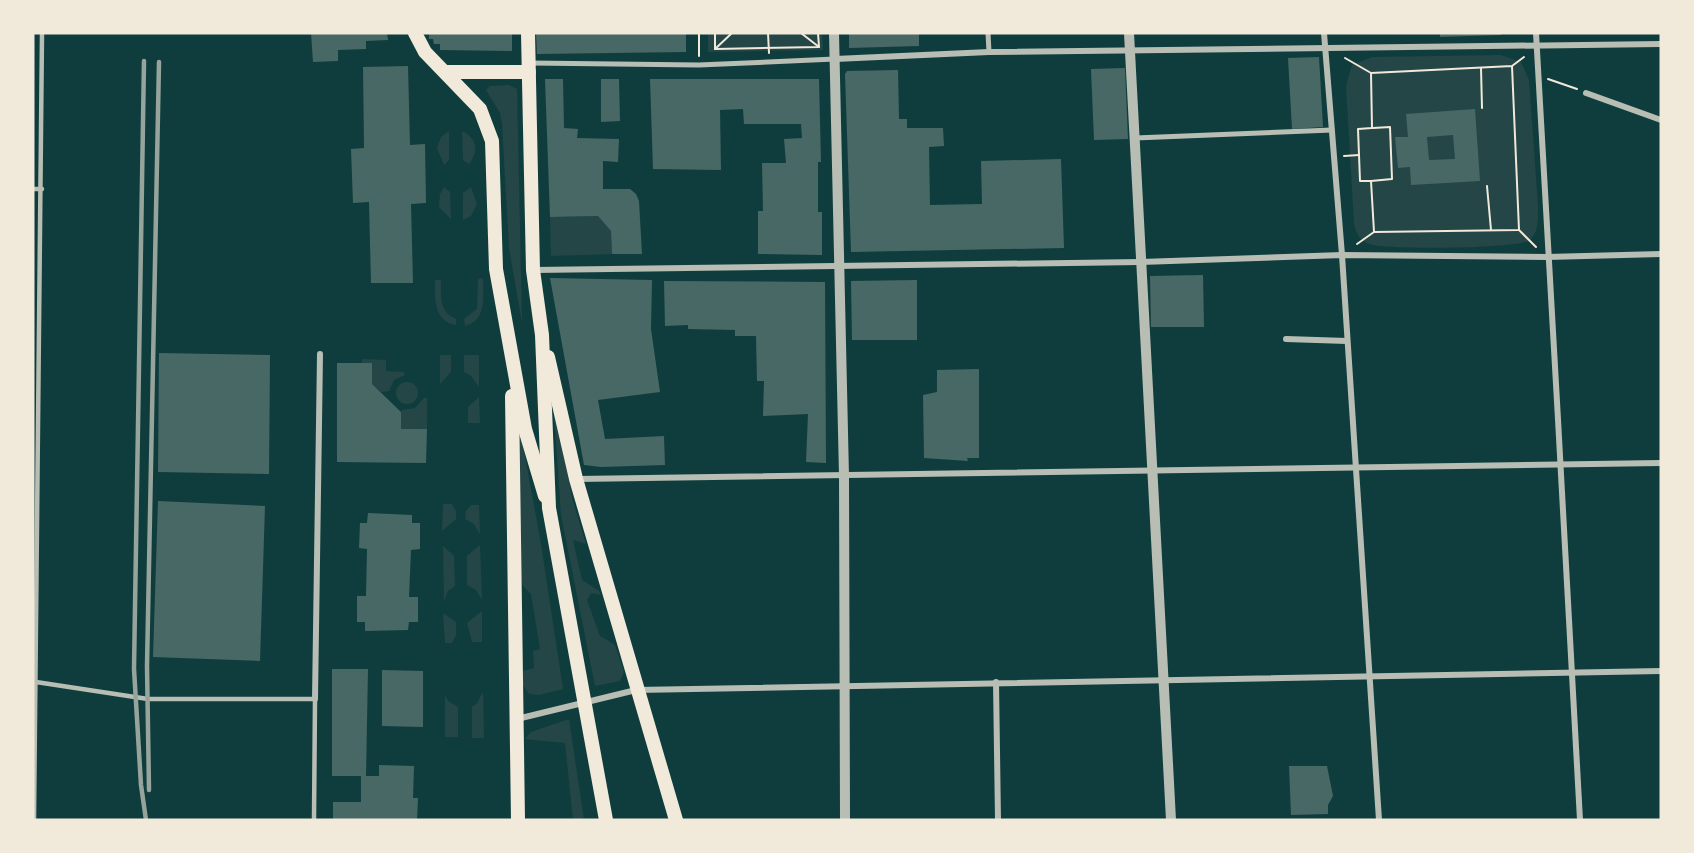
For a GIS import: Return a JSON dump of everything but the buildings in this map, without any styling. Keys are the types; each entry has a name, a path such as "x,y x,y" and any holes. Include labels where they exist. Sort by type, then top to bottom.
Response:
{"main road":[{"path":"415,33 425,52 480,109 492,141 496,269 512,364 534,466 549,508"},
{"path":"528,33 533,270 542,335 576,479 636,690 676,820"},
{"path":"446,72 529,67"},
{"path":"542,335 549,508 606,820"},
{"path":"512,364 518,820"}],"street":[{"path":"834,33 844,476 845,820"},
{"path":"988,33 989,52"},
{"path":"1129,33 1171,820"},
{"path":"1324,33 1342,255 1379,820"},
{"path":"1536,33 1540,76 1547,257 1562,463 1580,820"},
{"path":"529,67 699,65 989,52 1661,44"},
{"path":"1586,93 1661,120"},
{"path":"1135,138 1332,130"},
{"path":"533,270 1141,262 1342,255 1547,257 1661,254"},
{"path":"1286,339 1347,340"},
{"path":"315,699 320,354"},
{"path":"576,479 1661,463"},
{"path":"517,720 636,690 1661,670"},
{"path":"996,682 998,820"}],"lane":[{"path":"34,820 42,33"},
{"path":"33,189 42,189"},
{"path":"36,682 148,699 315,699 314,820"}],"path":[{"path":"699,33 699,65"},
{"path":"715,33 715,49"},
{"path":"715,49 732,33"},
{"path":"768,33 770,62"},
{"path":"801,33 835,59"},
{"path":"818,33 819,47"},
{"path":"715,49 819,47"},
{"path":"1325,47 1371,73 1512,66 1519,230 1547,257"},
{"path":"1481,68 1482,108"},
{"path":"1371,73 1372,128"},
{"path":"1540,76 1586,93"},
{"path":"1390,127 1392,179 1360,181 1358,129 1372,128 1390,127"},
{"path":"1334,156 1359,155"},
{"path":"1371,182 1374,232"},
{"path":"1487,186 1491,230"},
{"path":"1342,255 1374,232 1519,230"}],"shaded area":[{"path":"708,33 822,33 823,50 708,52"},
{"path":"1501,55 1521,62 1529,80 1538,206 1537,224 1533,237 1521,243 1451,248 1380,246 1369,244 1360,238 1354,223 1346,86 1352,65 1372,57"},
{"path":"509,85 517,89 522,323 509,248 502,124 500,113 486,90 490,86"},
{"path":"449,131 449,160 444,165 437,148 441,137"},
{"path":"462,131 471,137 475,146 474,155 469,164 463,160"},
{"path":"444,187 450,192 451,219 439,207 440,194"},
{"path":"471,187 477,204 471,216 463,220 463,193"},
{"path":"598,216 611,231 612,254 551,256 550,217"},
{"path":"483,278 483,300 480,313 477,319 465,326 464,319 477,309 478,279"},
{"path":"435,280 441,280 442,303 446,312 456,319 456,325 448,323 439,314"},
{"path":"440,355 451,355 451,372 440,384"},
{"path":"464,355 479,355 479,387 471,376 464,372"},
{"path":"362,359 386,360 386,371 404,372 405,375 394,380 389,391 381,392 372,384 372,364 362,363"},
{"path":"407,382 415,385 418,393 415,401 407,404 399,401 396,393 399,385"},
{"path":"479,397 480,423 468,423 468,407"},
{"path":"424,398 427,398 427,429 401,429 402,410 415,408"},
{"path":"554,415 558,417 572,498 586,544 573,540 582,580 599,591 601,595 591,593 587,600 600,636 615,645 624,672 620,681 595,686 561,515"},
{"path":"520,429 541,544 563,689 539,695 529,694 522,684 523,671 534,668 533,651 540,649 531,594 523,586 520,572"},
{"path":"443,504 452,504 456,511 456,519 442,531"},
{"path":"471,505 479,505 480,534 474,524 465,519 466,511"},
{"path":"480,545 482,600 476,590 467,585 467,556"},
{"path":"443,546 454,556 455,586 448,591 444,601"},
{"path":"482,611 482,642 472,642 467,623"},
{"path":"443,613 456,622 456,635 452,643 445,643"},
{"path":"483,692 484,738 472,738 472,707"},
{"path":"445,695 448,701 458,707 458,737 445,737"},
{"path":"569,719 584,820 573,820 565,743 525,739 531,732"}],"railway":[{"path":"144,61 134,669 141,785 146,820"},
{"path":"149,790 147,666 159,62"}]}
